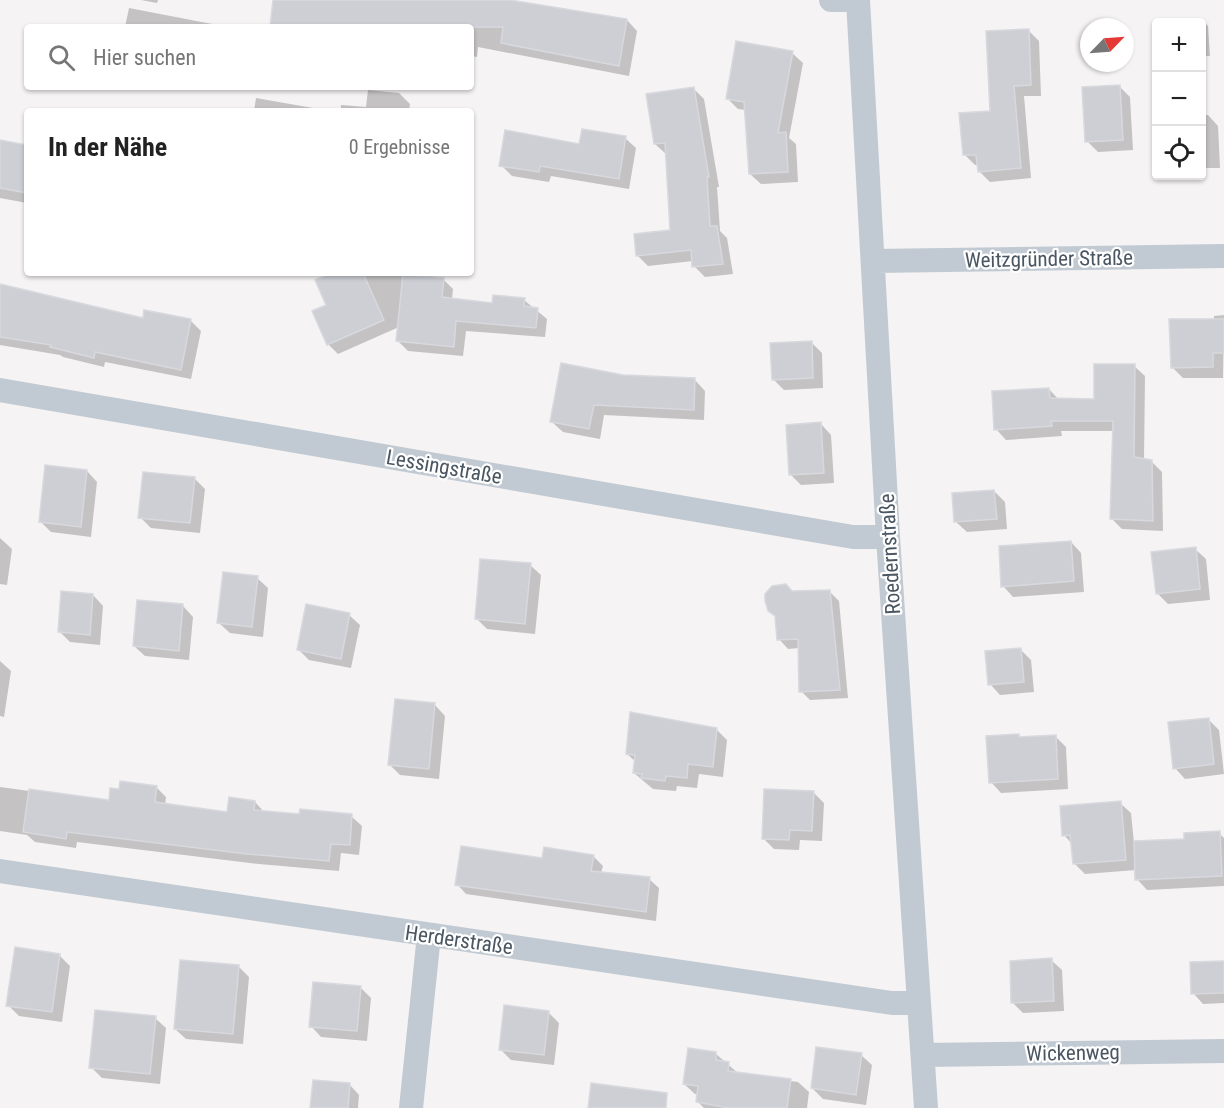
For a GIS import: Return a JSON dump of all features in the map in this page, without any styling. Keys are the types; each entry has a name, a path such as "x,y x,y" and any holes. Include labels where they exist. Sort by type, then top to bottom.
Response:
{"street":[{"path":"831,0 858,0"},
{"name":"Roedernstraße","path":"858,0 888,537 926,1108"},
{"name":"Weitzgründer Straße","path":"873,261 1224,256"},
{"name":"Lessingstraße","path":"0,390 853,537 888,537"},
{"name":"Herderstraße","path":"0,871 892,1003 919,1003"},
{"path":"411,1108 429,935"},
{"name":"Wickenweg","path":"923,1055 1224,1051"}],"building":[{"path":"273,0 510,0 627,19 619,66 501,43 503,27 474,27 474,24 270,24"},
{"path":"1029,29 1031,85 1014,86 1021,168 978,172 976,155 963,155 959,113 990,111 986,31"},
{"path":"736,41 793,51 778,133 786,132 788,172 749,174 744,102 726,99"},
{"path":"1120,85 1123,140 1085,142 1082,87"},
{"path":"694,87 709,177 707,177 710,226 717,226 723,264 692,267 691,250 636,256 634,234 670,230 665,143 654,144 646,94"},
{"path":"582,129 626,136 619,179 540,166 539,172 499,166 505,130 579,144"},
{"path":"0,140 24,144 24,192 0,188"},
{"path":"324,276 364,276 384,320 327,345 312,311 326,305 315,280"},
{"path":"403,276 444,278 442,297 492,303 493,295 525,298 524,306 538,308 536,328 456,321 454,347 396,341"},
{"path":"0,284 143,318 144,310 191,319 181,370 95,352 94,358 50,347 51,345 0,337"},
{"path":"1169,319 1224,319 1224,353 1213,353 1213,367 1171,368"},
{"path":"812,341 813,378 772,380 770,343"},
{"path":"561,363 623,375 695,378 694,410 594,405 589,429 550,422"},
{"path":"1094,364 1135,364 1134,457 1152,460 1153,521 1110,519 1113,421 1051,421 1052,426 994,430 992,391 1049,388 1050,398 1094,399"},
{"path":"821,422 824,473 789,475 786,425"},
{"path":"45,465 87,470 81,527 39,522"},
{"path":"143,472 195,477 190,523 138,518"},
{"path":"994,490 997,519 954,522 952,493"},
{"path":"1071,541 1074,581 1001,587 999,546"},
{"path":"1196,547 1200,589 1156,594 1151,552"},
{"path":"480,559 531,563 525,624 475,619"},
{"path":"223,572 258,576 252,627 217,623"},
{"path":"786,584 792,591 830,590 840,690 799,692 798,639 777,640 775,616 768,611 765,601 765,594 772,586"},
{"path":"61,591 93,594 90,635 58,632"},
{"path":"137,600 183,604 179,651 133,646"},
{"path":"306,604 350,613 341,659 297,650"},
{"path":"1021,648 1024,682 988,685 985,651"},
{"path":"395,699 435,703 429,769 388,765"},
{"path":"630,712 717,728 713,767 688,764 687,778 666,776 665,781 641,778 642,774 633,773 635,755 626,754"},
{"path":"1209,718 1214,764 1173,769 1168,722"},
{"path":"1019,734 1019,737 1056,735 1058,779 989,783 986,736"},
{"path":"120,781 157,786 155,802 227,812 229,797 255,801 254,810 299,814 300,809 352,814 350,845 331,844 329,861 247,854 67,832 66,839 23,832 29,789 109,800 110,788 119,789"},
{"path":"764,789 814,791 812,831 790,830 789,840 762,839"},
{"path":"1121,801 1126,860 1073,864 1070,835 1062,836 1060,806"},
{"path":"1220,831 1222,876 1135,880 1134,841 1184,839 1184,833"},
{"path":"461,846 542,858 544,847 594,855 591,871 650,877 646,912 455,885"},
{"path":"15,947 60,954 52,1012 6,1006"},
{"path":"1052,958 1054,1001 1011,1003 1010,961"},
{"path":"180,960 239,965 233,1034 174,1029"},
{"path":"1224,961 1224,993 1191,994 1190,962"},
{"path":"313,982 361,986 357,1031 309,1027"},
{"path":"504,1005 549,1011 544,1055 499,1050"},
{"path":"95,1010 156,1016 150,1074 89,1068"},
{"path":"816,1047 862,1053 856,1095 811,1088"},
{"path":"688,1048 716,1052 716,1060 729,1062 728,1071 791,1079 787,1108 729,1108 696,1102 698,1086 683,1084"},
{"path":"313,1080 350,1083 348,1108 310,1108"},
{"path":"591,1083 667,1093 666,1108 588,1108"}]}
